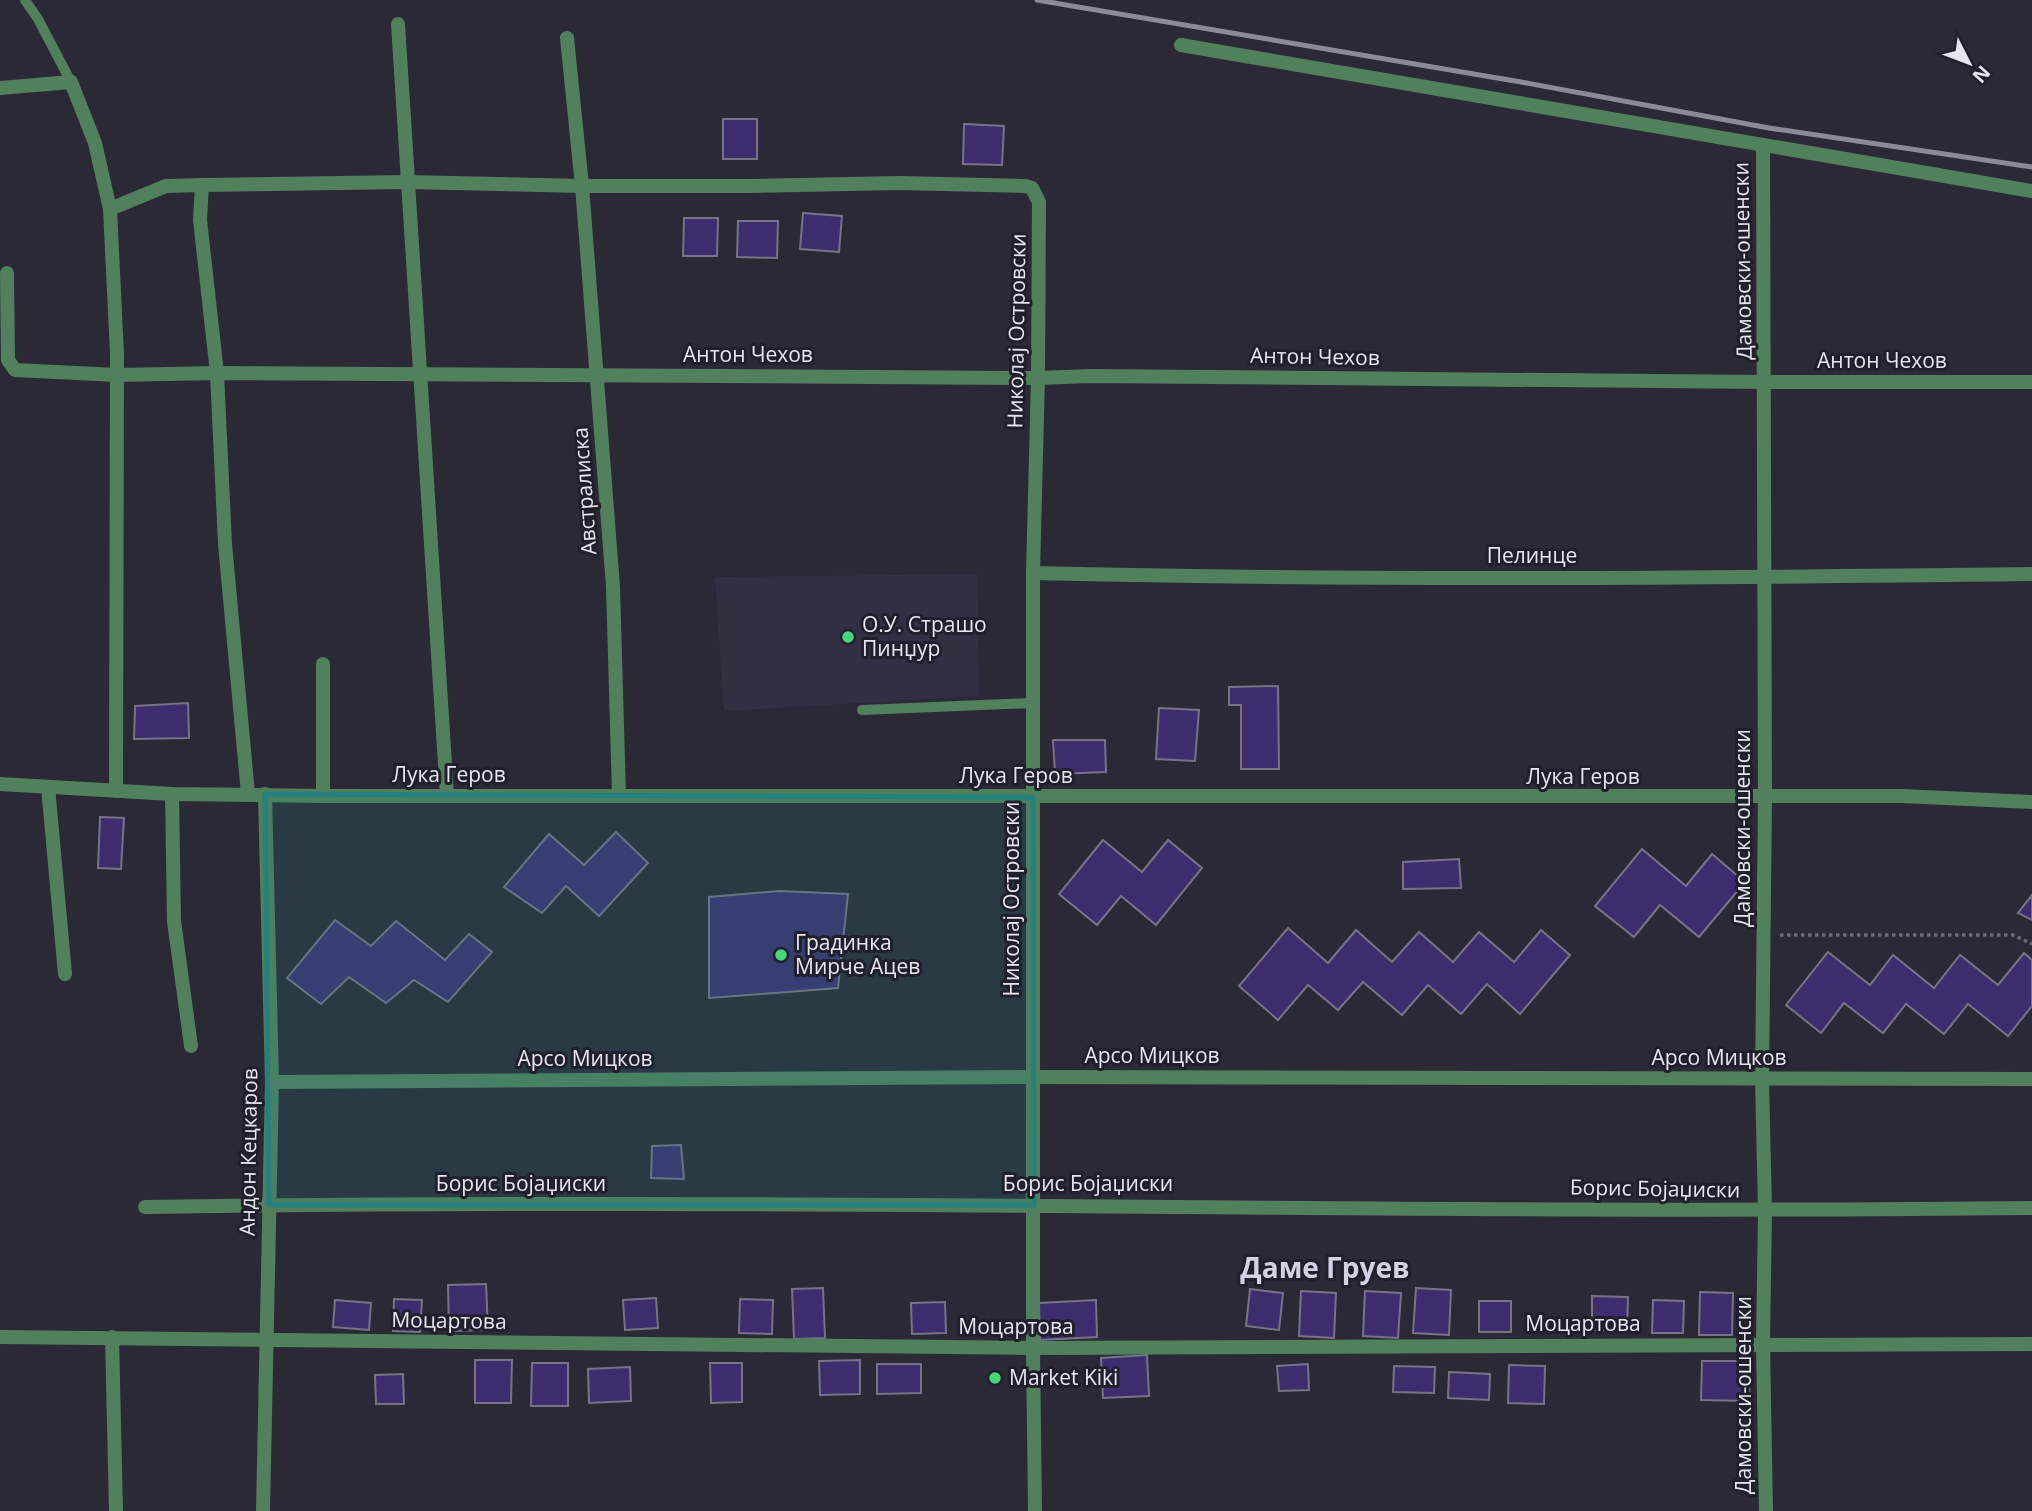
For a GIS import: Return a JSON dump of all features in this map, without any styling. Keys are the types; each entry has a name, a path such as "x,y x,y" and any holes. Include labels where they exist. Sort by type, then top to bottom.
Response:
{"street":[{"path":"398,24 447,796"},
{"name":"Австралиска","path":"567,38 582,186 614,587 618,795"},
{"path":"1181,44 2032,191"},
{"path":"0,88 71,82 95,143 110,209 117,374 116,791"},
{"name":"Дамовски-ошенски","path":"1763,145 1765,798 1762,1080 1766,1511"},
{"path":"110,209 166,186 407,182 582,186"},
{"name":"Николај Островски","path":"582,186 899,183 1025,186 1032,188 1039,202 1033,573 1035,1511"},
{"path":"202,185 200,220 217,373 225,544 248,794"},
{"name":"Антон Чехов","path":"7,273 8,360 15,370 117,374 1038,378 1104,376 2032,382"},
{"name":"Пелинце","path":"1033,573 1764,578 2032,574"},
{"path":"323,664 323,796"},
{"name":"Лука Геров","path":"0,784 172,794 323,796 1902,796 2032,802"},
{"path":"48,787 65,975"},
{"path":"172,794 174,921 191,1046"},
{"name":"Андон Кецкаров","path":"263,1511 272,1082 265,794"},
{"name":"Арсо Мицков","path":"272,1082 1032,1077 2032,1079"},
{"name":"Борис Бојаџиски","path":"145,1207 1034,1205 1765,1211 2032,1208"},
{"name":"Моцартова","path":"0,1337 1033,1348 2032,1343"},
{"path":"112,1337 116,1511"}],"lane":[{"path":"25,0 71,82"},
{"path":"862,710 1033,703"}],"path":[{"path":"1763,935 2013,935 2032,944"}],"highlighted area":[{"path":"265,794 1033,797 1034,1205 269,1205"}],"shaded area":[{"name":"О.У. Страшо Пинџур","path":"977,574 979,696 724,711 715,577"}],"building":[{"path":"723,119 757,119 757,159 723,159"},
{"path":"964,124 1004,126 1002,165 963,164"},
{"path":"803,213 842,216 839,252 800,249"},
{"path":"684,218 718,218 717,256 683,256"},
{"path":"738,221 778,221 777,258 737,257"},
{"path":"1278,686 1279,769 1241,769 1241,705 1229,705 1229,687"},
{"path":"188,703 189,738 134,739 135,706"},
{"path":"1159,708 1199,710 1195,761 1156,759"},
{"path":"1053,740 1105,740 1106,772 1055,774"},
{"path":"100,817 124,818 121,869 98,868"},
{"path":"616,832 648,863 599,916 566,886 542,913 504,887 549,834 584,865"},
{"path":"1103,840 1142,872 1168,840 1202,868 1156,925 1121,896 1097,925 1059,894"},
{"path":"1642,849 1686,886 1712,854 1745,882 1699,937 1660,905 1634,937 1595,906"},
{"path":"1459,859 1461,888 1403,889 1403,862"},
{"name":"Градинка Мирче Ацев","path":"779,891 848,894 838,988 709,998 709,897"},
{"path":"2032,895 2032,920 2018,913"},
{"path":"335,920 371,946 396,921 445,960 469,934 492,952 448,1002 414,980 386,1003 349,977 321,1004 287,978"},
{"path":"1288,928 1328,963 1356,930 1392,962 1419,932 1453,962 1479,932 1514,962 1541,930 1570,955 1520,1014 1487,984 1461,1014 1428,985 1402,1015 1363,982 1338,1010 1308,985 1278,1020 1239,986"},
{"path":"1828,952 1870,985 1893,955 1934,988 1960,955 1998,985 2024,953 2032,960 2032,1006 2008,1036 1968,1004 1944,1034 1906,1004 1883,1033 1844,1003 1821,1033 1786,1005"},
{"path":"681,1145 684,1179 651,1178 652,1146"},
{"path":"486,1284 488,1330 449,1331 448,1285"},
{"path":"823,1288 825,1338 794,1339 792,1289"},
{"path":"1416,1288 1451,1290 1449,1335 1413,1333"},
{"path":"1250,1289 1283,1293 1279,1330 1246,1326"},
{"path":"1301,1291 1336,1293 1334,1338 1299,1336"},
{"path":"1365,1291 1401,1293 1398,1338 1363,1336"},
{"path":"1700,1292 1733,1293 1732,1335 1699,1335"},
{"path":"1592,1296 1628,1297 1627,1331 1592,1330"},
{"path":"656,1298 658,1328 625,1330 623,1300"},
{"path":"394,1299 422,1300 420,1332 393,1331"},
{"path":"740,1299 773,1300 772,1334 739,1333"},
{"path":"335,1300 371,1303 369,1330 333,1327"},
{"path":"1096,1300 1097,1337 1040,1340 1039,1303"},
{"path":"1653,1300 1684,1301 1683,1333 1652,1333"},
{"path":"1479,1301 1511,1301 1511,1332 1479,1332"},
{"path":"945,1302 946,1333 912,1334 911,1303"},
{"path":"1147,1355 1149,1396 1103,1398 1101,1358"},
{"path":"475,1360 512,1360 511,1403 475,1403"},
{"path":"860,1360 860,1394 820,1395 819,1361"},
{"path":"1702,1361 1750,1361 1749,1401 1701,1400"},
{"path":"532,1363 568,1363 568,1406 531,1406"},
{"path":"710,1363 742,1363 742,1402 711,1403"},
{"path":"877,1364 921,1364 921,1393 877,1394"},
{"path":"1308,1364 1309,1390 1279,1391 1277,1366"},
{"path":"1509,1365 1545,1366 1544,1404 1508,1403"},
{"path":"1394,1366 1435,1367 1434,1393 1393,1392"},
{"path":"630,1367 631,1401 589,1403 588,1369"},
{"path":"1449,1372 1490,1374 1489,1400 1448,1398"},
{"path":"403,1374 404,1404 376,1404 375,1375"}],"railway":[{"path":"1037,0 1521,82 1769,128 2032,167"}],"place":[{"name":"О.У. Страшо Пинџур","path":"848,637"},
{"name":"Градинка Мирче Ацев","path":"781,955"},
{"name":"Market Kiki","path":"995,1378"}],"district":[{"name":"Даме Груев","path":"1325,1268"}]}
